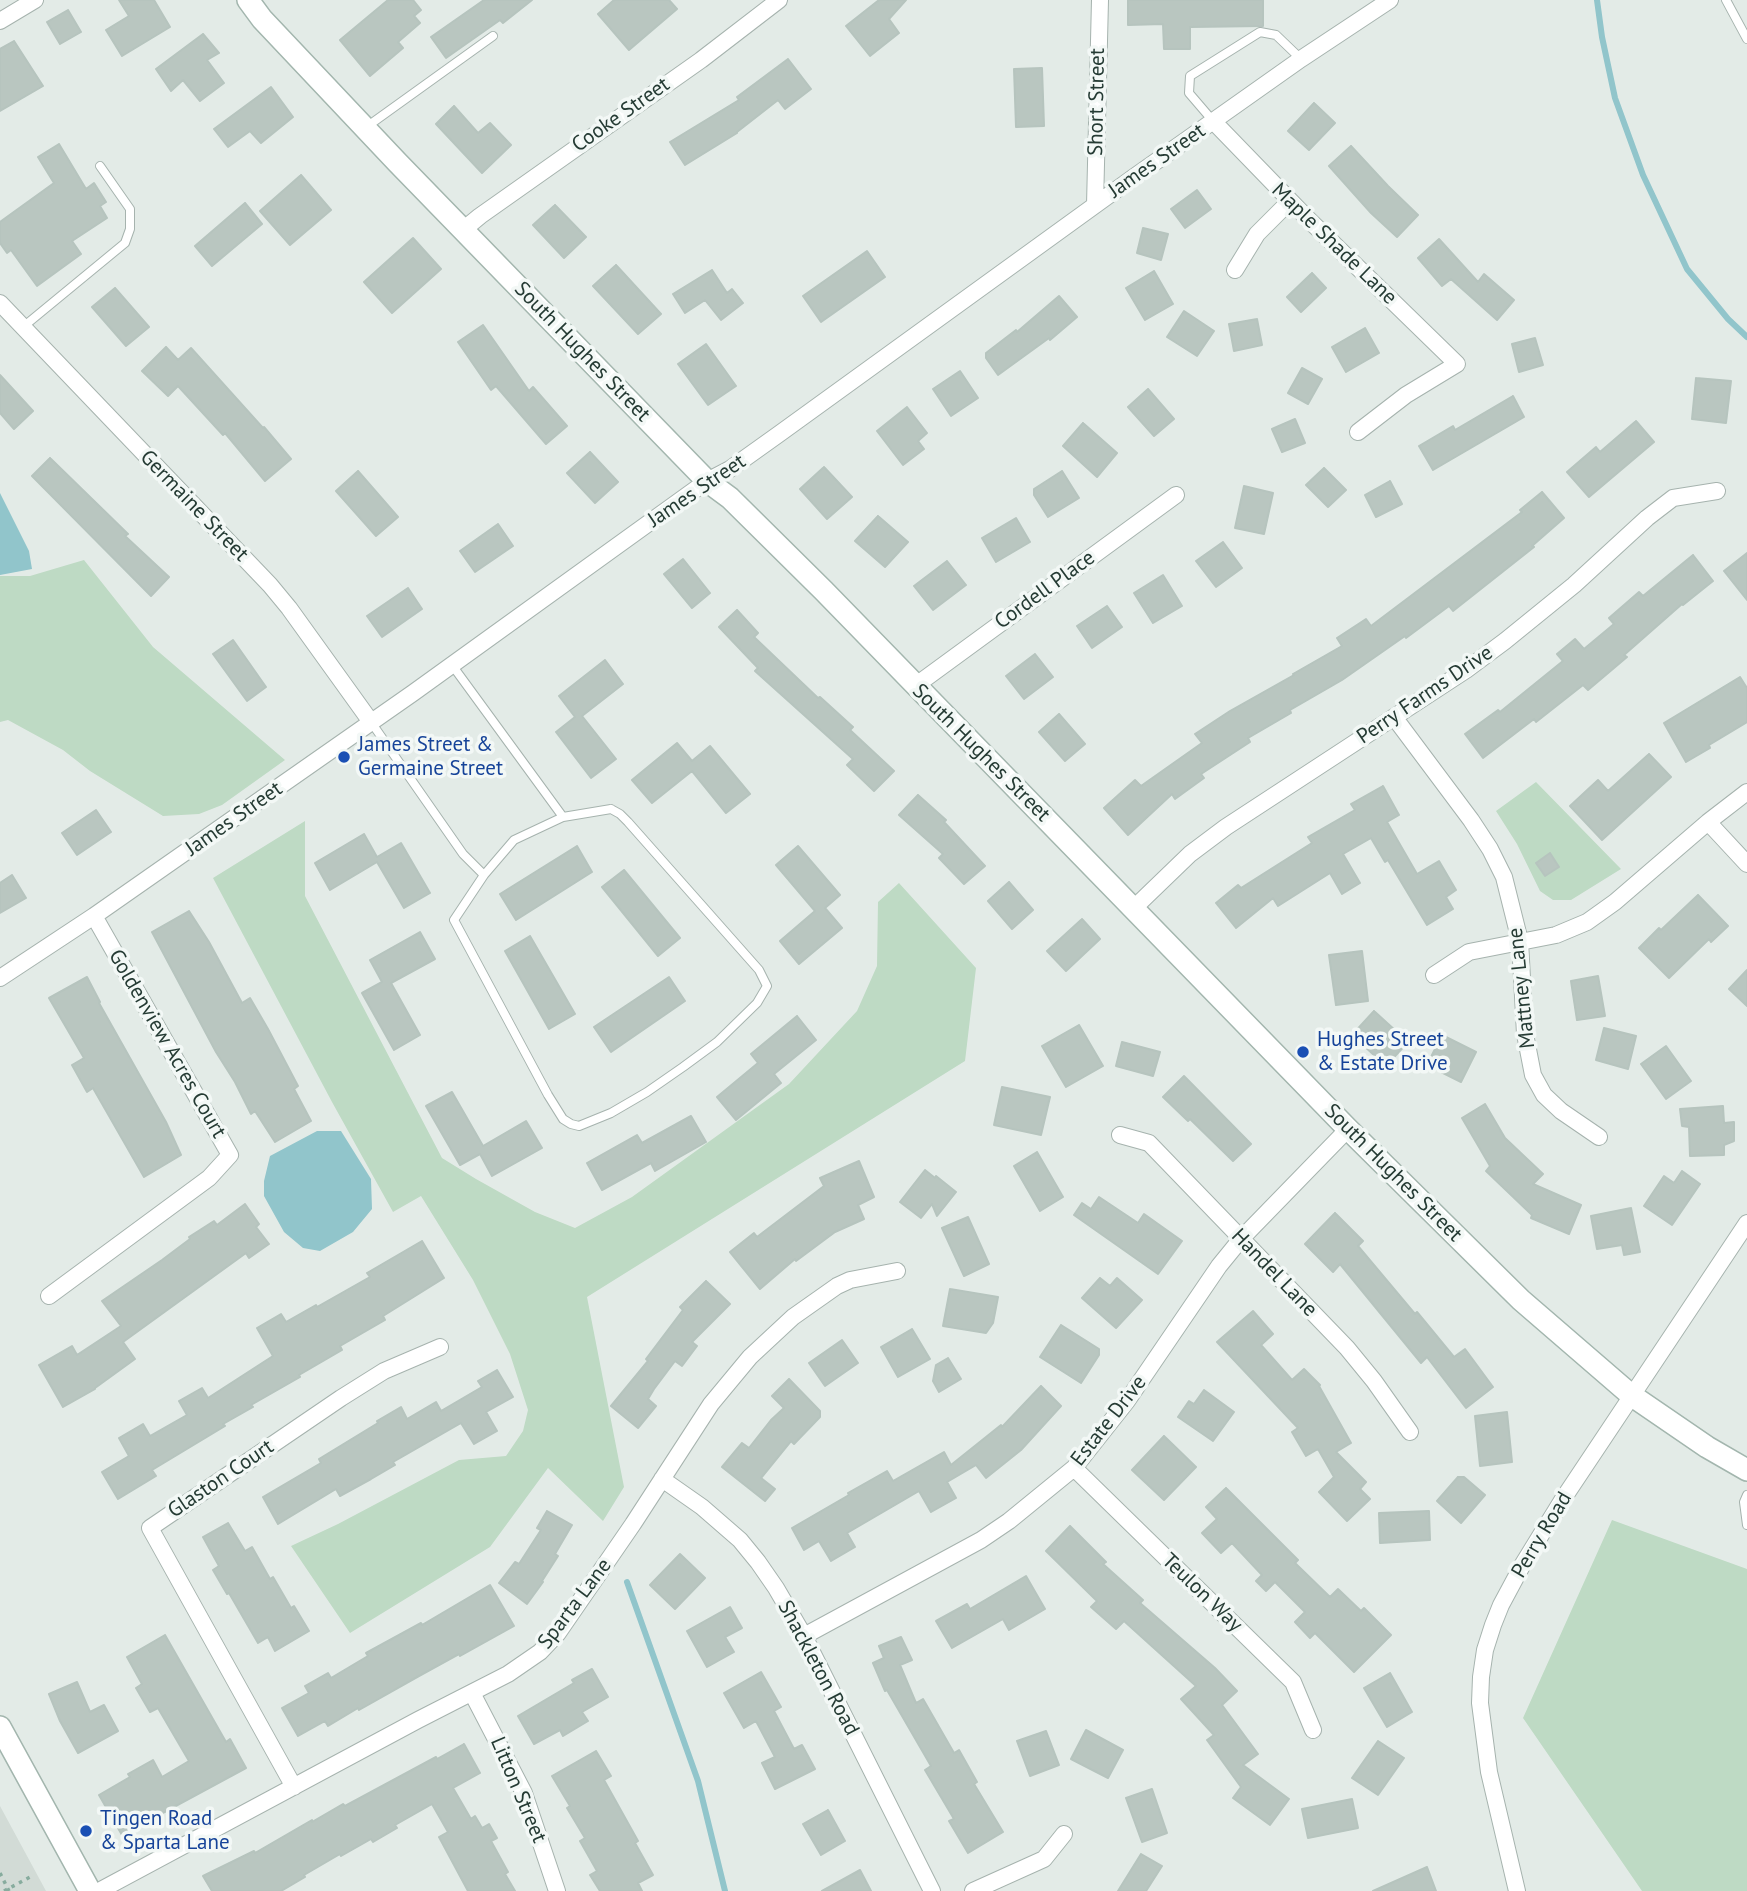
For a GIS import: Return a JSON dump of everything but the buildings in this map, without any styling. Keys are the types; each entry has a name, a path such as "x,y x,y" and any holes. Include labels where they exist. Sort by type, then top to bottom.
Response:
{"street":[{"path":"0,21 34,0"},
{"name":"South Hughes Street","path":"248,0 262,19 365,128 708,481 730,498 824,591 1348,1129 1521,1300 1631,1395 1707,1447 1747,1470"},
{"name":"Cooke Street","path":"463,230 701,60 779,0"},
{"name":"Short Street","path":"1095,205 1100,0"},
{"name":"James Street","path":"0,978 94,916 371,722 708,481 750,455 1213,121 1390,0"},
{"name":"Maple Shade Lane","path":"1213,121 1290,201 1457,364 1406,396 1358,432"},
{"path":"1235,270 1257,234 1290,201"},
{"name":"Germaine Street","path":"0,303 270,585 371,722"},
{"name":"Perry Farms Drive","path":"1134,908 1190,854 1226,827 1506,641 1673,498 1717,491"},
{"name":"Cordell Place","path":"915,686 1176,495"},
{"name":"Mattney Lane","path":"1394,717 1471,820 1504,877 1520,941 1525,1034 1533,1075 1544,1095 1560,1111 1599,1137"},
{"path":"1434,975 1469,952 1556,935 1587,922 1615,902 1747,792"},
{"path":"1708,822 1747,864"},
{"name":"Goldenview Acres Court","path":"49,1296 209,1178 230,1155 94,916"},
{"name":"Estate Drive","path":"804,1636 981,1540 1009,1521 1074,1468 1128,1401 1219,1266 1241,1239 1348,1129"},
{"name":"Handel Lane","path":"1121,1135 1149,1143 1348,1349 1410,1432"},
{"name":"Perry Road","path":"1517,1891 1484,1742 1480,1703 1485,1650 1502,1605 1523,1564 1631,1395 1747,1223"},
{"name":"Sparta Lane","path":"99,1891 526,1663 558,1633 711,1404 750,1357 784,1325 837,1286 850,1280 897,1271"},
{"name":"Glaston Court","path":"294,1787 150,1528 384,1371 440,1347"},
{"name":"Teulon Way","path":"1074,1468 1293,1682 1313,1730"},
{"name":"Shackleton Road","path":"662,1479 702,1507 740,1540 776,1588 804,1636 932,1891"},
{"name":"Litton Street","path":"472,1693 524,1793 557,1891"},
{"path":"0,1727 90,1891"},
{"path":"973,1891 1044,1859 1064,1834"}],"lane":[{"path":"1726,0 1747,39"},
{"path":"1213,121 1189,93 1190,76 1260,32 1276,35 1301,59"},
{"path":"365,128 494,36"},
{"path":"23,327 125,243 130,229 131,209 100,166"},
{"path":"452,665 563,817"},
{"path":"371,722 463,854 484,875"},
{"path":"611,810 620,814 759,970 767,986 749,1011 717,1042 684,1067 647,1092 600,1117 579,1126 571,1124 563,1119 548,1095 454,920 484,875 514,840 536,828 563,817 611,810"},
{"path":"1747,1496 1744,1502 1747,1525"}],"path":[{"path":"0,1873 7,1890 32,1876"}],"shaded area":[{"path":"0,1806 46,1891 0,1891"}],"green space":[{"path":"84,560 153,647 285,760 222,805 199,814 163,816 90,771 63,750 8,720 0,722 0,576 30,576"},
{"path":"1536,782 1621,869 1571,900 1553,900 1540,891 1517,844 1496,811"},
{"path":"305,821 305,896 442,1158 535,1212 575,1228 632,1197 789,1084 857,1011 877,966 878,902 899,883 976,968 965,1061 587,1297 624,1487 603,1521 548,1468 490,1547 350,1633 291,1546 459,1460 506,1456 523,1431 528,1410 510,1354 473,1280 421,1196 393,1212 213,878"},
{"path":"1612,1520 1747,1569 1747,1891 1642,1891 1523,1718"}],"water":[{"path":"0,493 29,551 32,569 0,575"},
{"path":"317,1131 341,1131 371,1179 372,1209 353,1232 320,1251 303,1248 284,1232 264,1196 264,1181 270,1156"}],"waterway":[{"path":"1597,0 1615,98 1643,175 1687,269 1728,319 1747,337"},
{"path":"627,1582 698,1781 725,1891"}],"place":[{"name":"James Street & Germaine Street","path":"344,757"},
{"name":"Hughes Street & Estate Drive","path":"1303,1052"},
{"name":"Tingen Road & Sparta Lane","path":"86,1831"}]}
